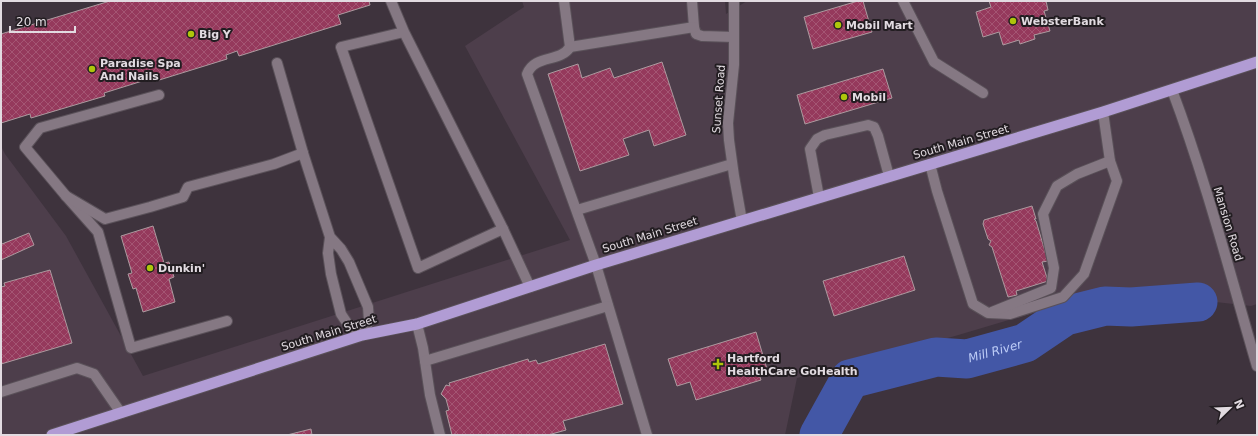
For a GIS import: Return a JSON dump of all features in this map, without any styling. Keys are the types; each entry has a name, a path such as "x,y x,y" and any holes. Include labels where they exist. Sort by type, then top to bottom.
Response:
{"highway":[{"name":"South Main Street","path":"52,435 362,335 417,324 530,288 596,264 1103,112 1257,62"}],"street":[{"path":"391,1 404,32 503,229 530,288"},
{"path":"564,1 570,47 568,52 534,64 527,74 596,264 647,435"},
{"path":"692,1 696,34 702,36 734,37"},
{"name":"Sunset Road","path":"734,1 734,65 728,123 732,164 742,221"},
{"path":"903,1 934,62 982,93"},
{"path":"570,47 694,27"},
{"path":"404,32 341,48 418,268 503,229"},
{"path":"277,63 303,153 330,237 341,249 349,262 368,307 368,321 362,335 349,326 341,314 328,260 330,237"},
{"name":"Mansion Road","path":"1172,90 1219,230 1257,366"},
{"path":"159,95 40,128 25,147 98,232 132,348 227,321"},
{"path":"930,164 973,304 988,313 1010,314 1063,297 1084,274 1117,181 1110,162 1103,112"},
{"path":"819,197 810,149 817,139 825,135 868,125 874,127 889,176"},
{"path":"66,196 105,219 184,197 188,187 274,164 303,153"},
{"path":"988,313 1051,288 1054,268 1043,214 1057,186 1077,174 1110,162"},
{"path":"576,210 732,164"},
{"path":"425,361 608,306"},
{"path":"417,324 425,361 430,395 440,435"},
{"path":"1,392 77,368 94,374 121,413"}],"shaded area":[{"path":"522,1 725,1 726,14 747,1 1257,1 1257,304 1251,306 1110,290 955,336 797,378 785,435 1,435 1,146 5,154 66,236 143,376 570,240 465,46 524,7"}],"building":[{"path":"110,1 369,1 370,5 338,15 341,24 239,56 237,51 226,55 227,59 156,81 152,78 104,93 105,96 31,118 30,114 1,123 1,34"},
{"name":"Mobil Mart","path":"858,1 863,1 872,32 813,49 804,17"},
{"name":"WebsterBank","path":"989,1 1046,1 1048,10 1044,11 1050,31 1034,35 1035,39 1020,44 1019,40 1003,45 999,32 983,37 976,12 991,7"},
{"path":"662,62 686,135 654,146 649,130 623,139 629,155 580,171 548,74 578,64 582,78 610,68 614,78"},
{"name":"Mobil","path":"883,69 892,98 805,124 797,95"},
{"path":"1032,206 1036,219 1034,219 1036,221 1048,261 1042,262 1048,281 1016,291 1017,295 1008,297 992,247 989,245 991,241 988,239 983,224 984,220"},
{"name":"Dunkin'","path":"153,226 164,263 169,262 174,277 169,279 175,302 143,312 136,288 133,289 128,274 132,273 121,236"},
{"path":"29,233 34,245 1,260 1,242 2,244"},
{"path":"904,256 915,290 834,316 823,281"},
{"path":"50,270 72,343 1,364 1,287 5,286 4,283"},
{"name":"Hartford HealthCare GoHealth","path":"756,332 767,369 758,372 761,380 696,400 690,382 677,386 668,359"},
{"path":"605,344 623,404 563,421 566,430 548,435 452,435 446,411 449,410 446,399 441,394 446,385 450,386 449,383 528,359 529,362 536,360 538,364"},
{"path":"311,429 312,435 287,435"}],"waterway":[{"name":"Mill River","path":"819,435 850,379 936,357 967,359 1025,343 1065,316 1105,306 1131,307 1198,302"}],"place":[{"name":"WebsterBank","path":"1013,21"},
{"name":"Mobil Mart","path":"838,25"},
{"name":"Big Y","path":"191,34"},
{"name":"Paradise Spa And Nails","path":"92,69"},
{"name":"Mobil","path":"844,97"},
{"name":"Dunkin'","path":"150,268"},
{"name":"Hartford HealthCare GoHealth","path":"718,364"}]}
